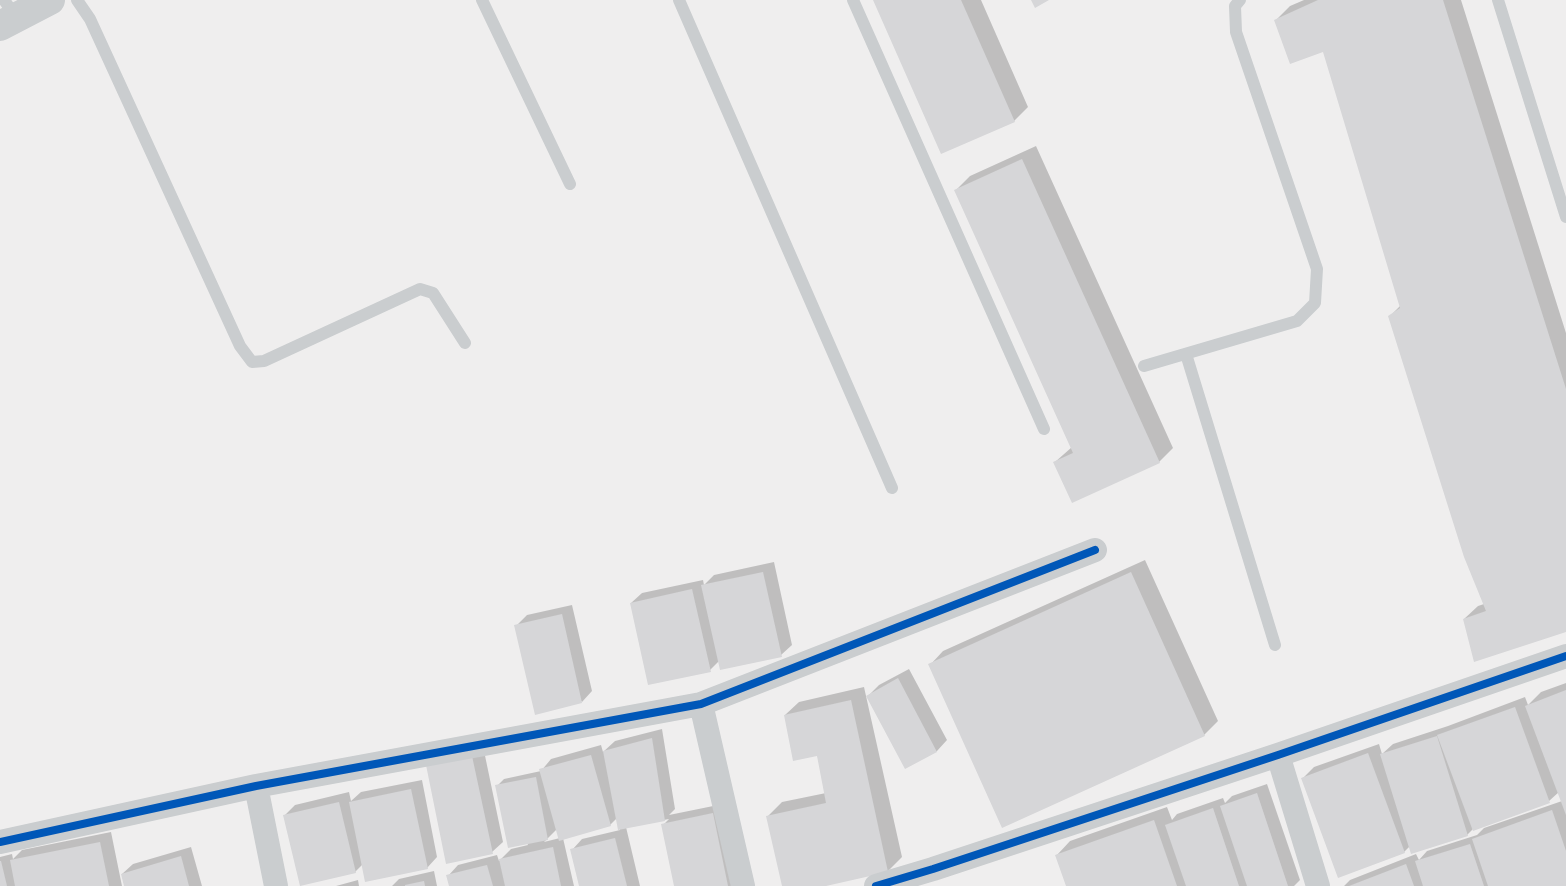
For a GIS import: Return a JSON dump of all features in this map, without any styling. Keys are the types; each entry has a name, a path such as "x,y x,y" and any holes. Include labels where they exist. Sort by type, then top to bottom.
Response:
{"street":[{"path":"7,15 50,0"},
{"path":"0,842 256,786 701,704 1095,550"},
{"path":"876,886 933,870 1278,755 1566,656"},
{"path":"701,704 743,886"},
{"path":"1278,755 1318,886"},
{"path":"256,786 276,886"}],"lane":[{"path":"76,0 90,19 240,346 252,362 264,361 420,288 433,293 465,344"},
{"path":"482,0 570,184"},
{"path":"679,0 892,488"},
{"path":"853,0 1044,429"},
{"path":"1144,366 1297,321 1315,303 1317,269 1236,32 1235,6 1240,0"},
{"path":"1498,0 1566,217"},
{"path":"1186,354 1275,645"}],"building":[{"path":"873,0 961,0 1015,122 941,154"},
{"path":"1031,0 1049,0 1035,8"},
{"path":"1318,0 1443,0 1566,389 1566,632 1474,662 1463,619 1486,611 1464,557 1388,316 1400,308 1323,52 1290,64 1274,20"},
{"path":"1022,159 1160,463 1072,503 1053,462 1073,453 954,190"},
{"path":"763,572 782,657 720,670 701,585"},
{"path":"1131,572 1205,736 1002,828 928,664"},
{"path":"692,589 711,672 648,685 630,603"},
{"path":"562,614 582,703 535,715 514,625"},
{"path":"898,678 937,752 905,769 866,696"},
{"path":"1566,690 1566,815 1525,706"},
{"path":"851,700 888,872 826,886 782,886 766,816 826,803 817,756 793,761 784,715"},
{"path":"1515,707 1550,803 1473,831 1437,735"},
{"path":"1437,736 1468,836 1411,854 1380,754"},
{"path":"652,738 665,821 618,830 603,751"},
{"path":"1368,753 1405,853 1338,878 1301,778"},
{"path":"591,755 611,826 559,841 539,769"},
{"path":"472,756 493,854 446,864 426,765"},
{"path":"536,777 548,840 508,848 495,785"},
{"path":"411,789 428,869 365,882 349,802"},
{"path":"1257,793 1288,886 1247,886 1220,806"},
{"path":"339,802 356,873 300,886 283,815"},
{"path":"1213,808 1239,886 1186,886 1165,825"},
{"path":"1552,810 1566,851 1566,886 1488,886 1472,839"},
{"path":"713,813 728,886 674,886 661,824"},
{"path":"1154,820 1177,886 1066,886 1055,855"},
{"path":"615,838 627,886 579,886 570,849"},
{"path":"100,842 109,886 15,886 10,860"},
{"path":"1470,844 1484,886 1423,886 1415,861"},
{"path":"553,847 561,886 505,886 499,859"},
{"path":"181,856 189,886 124,886 121,874"},
{"path":"1,861 7,886 0,886"},
{"path":"1406,864 1414,886 1349,886"},
{"path":"487,865 493,886 449,886 446,875"},
{"path":"424,881 425,886 405,886 405,885"}],"cycle path":[{"path":"0,842 256,786 701,704 1095,550"},
{"path":"876,886 1278,755 1566,656"}]}
